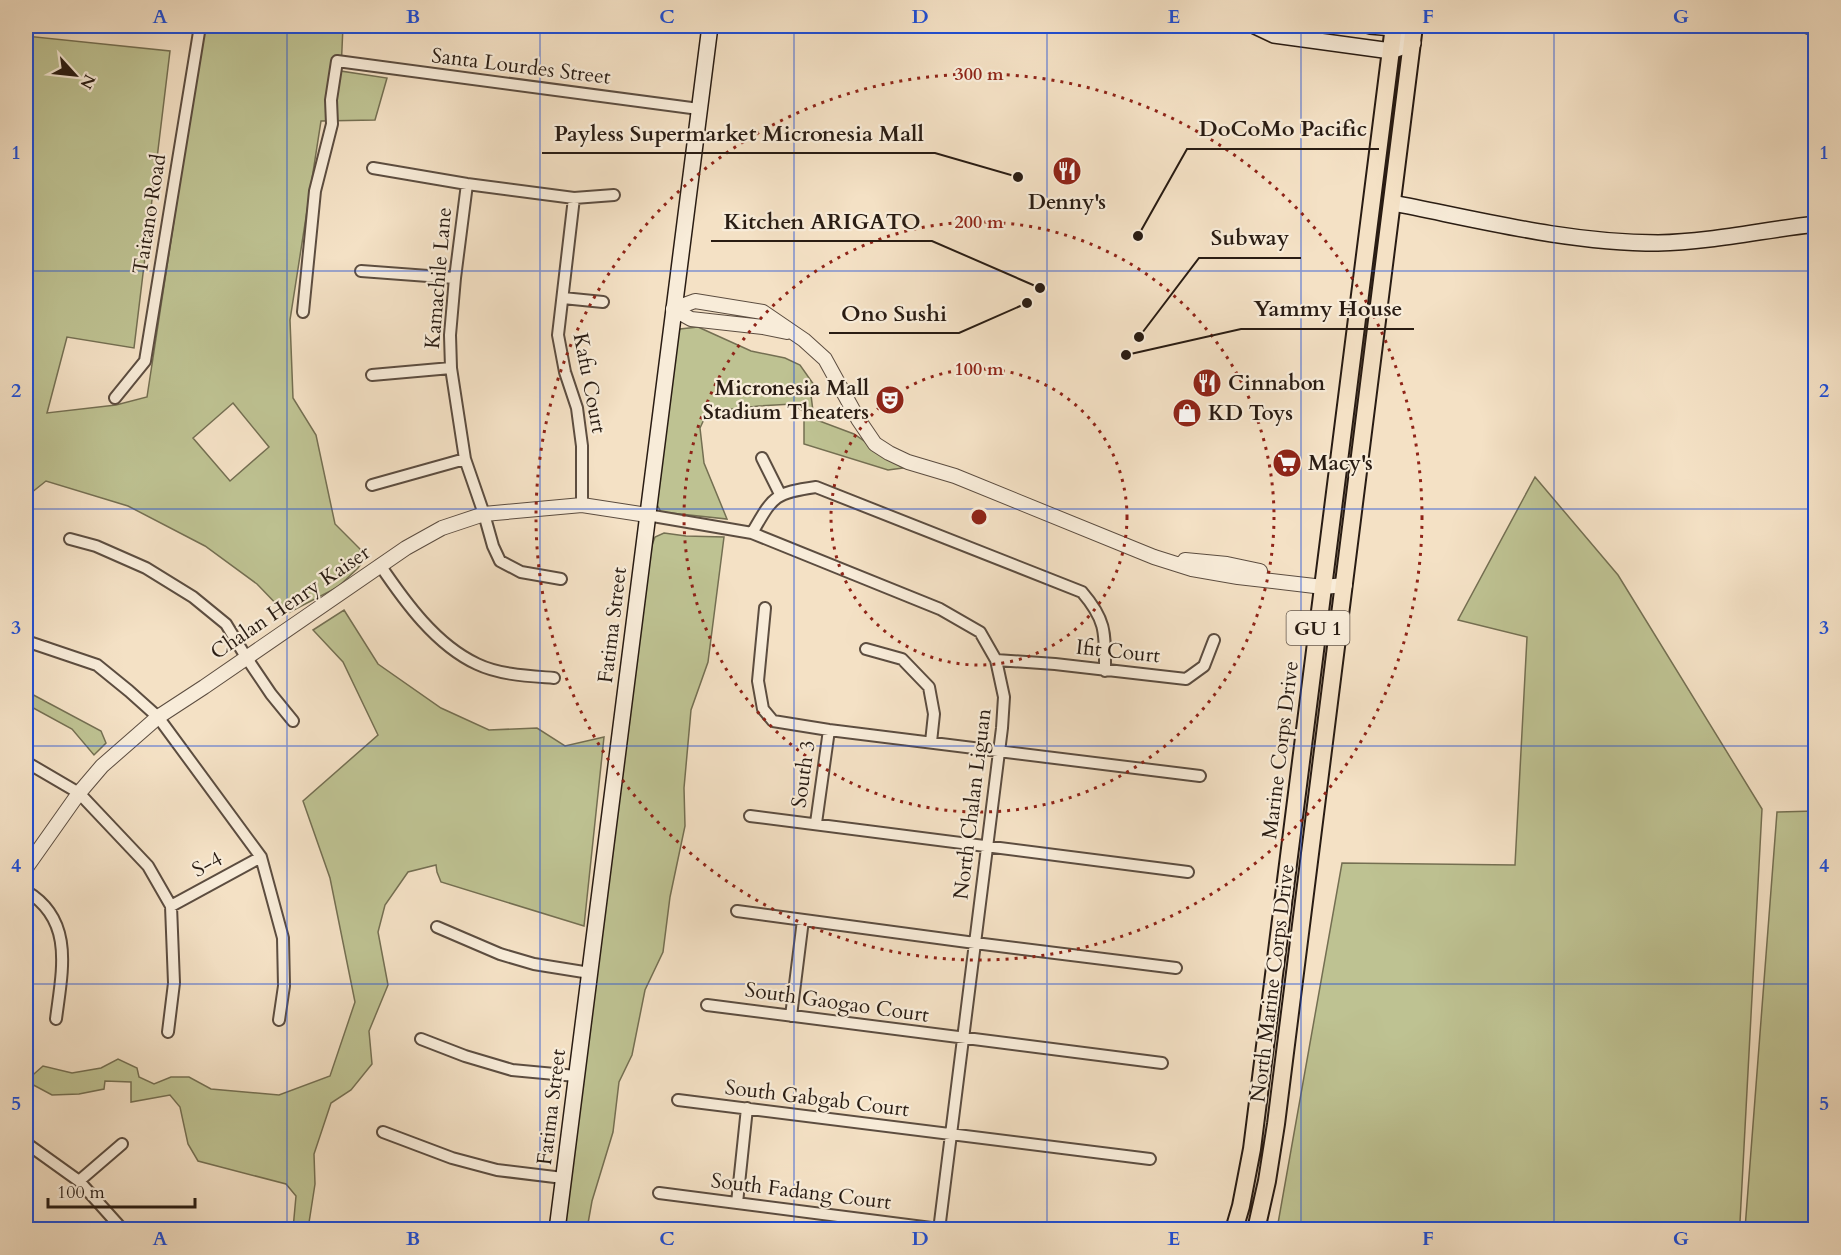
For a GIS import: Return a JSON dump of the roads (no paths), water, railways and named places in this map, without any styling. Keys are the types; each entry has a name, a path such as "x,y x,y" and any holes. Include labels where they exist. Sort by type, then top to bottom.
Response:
{"main road":[{"name":"Fatima Street","path":"557,1230 710,26"},
{"path":"1255,26 1274,35 1390,51 1413,43"},
{"path":"1370,26 1394,27 1413,43"},
{"name":"North Marine Corps Drive","path":"1256,1230 1268,1181 1274,1143 1414,26"},
{"name":"Marine Corps Drive","path":"1234,1230 1252,1149 1394,27"},
{"path":"1392,203 1575,238 1631,242 1660,243 1714,239 1815,224"}],"street":[{"name":"Taitano Road","path":"116,398 145,361 200,26"},
{"path":"1803,26 1815,31"},
{"name":"Santa Lourdes Street","path":"303,312 315,191 332,124 330,111 337,61 699,109"},
{"path":"373,168 467,184 574,198 614,195"},
{"name":"Kamachile Lane","path":"467,184 450,335 451,368 465,459 500,561 521,572 561,579"},
{"name":"Kafu Court","path":"574,198 558,335 565,372 577,408 582,446 582,505"},
{"path":"361,271 455,278"},
{"path":"563,298 603,302"},
{"path":"673,309 695,302 763,312 825,359 875,444 908,462 955,476 1154,557 1227,564 1250,570 1345,585"},
{"path":"372,375 451,368"},
{"path":"762,458 780,494"},
{"path":"372,485 465,459"},
{"path":"752,533 769,505 780,494 816,487 1083,592 1097,609 1104,630 1105,671"},
{"name":"Chalan Henry Kaiser","path":"26,868 79,793 102,766 158,717 406,548 442,528 484,514 582,505 647,515"},
{"name":"North Chalan Liguan","path":"647,515 752,533 940,609 980,632 996,660 1004,697 1000,751 950,1134 942,1229"},
{"path":"70,539 96,546 146,568 193,597 226,624 271,694 293,721"},
{"path":"380,566 403,599 451,648 478,665 513,674 554,678"},
{"path":"765,608 758,681 763,709 773,721 1200,776"},
{"name":"Ifit Court","path":"996,660 1055,664 1186,679 1204,666 1214,640"},
{"path":"26,641 97,665 158,717 261,857 283,938 284,986 279,1020"},
{"path":"866,649 902,659 929,687 934,714 931,742"},
{"name":"South 3","path":"816,824 829,730"},
{"path":"26,762 79,793 148,866 171,906 174,983 168,1032"},
{"path":"750,816 1188,872"},
{"name":"S-4","path":"171,906 261,857"},
{"path":"26,891 37,898 54,917 63,948 57,1019"},
{"path":"737,911 975,944 1176,968"},
{"path":"792,1016 803,920"},
{"path":"437,927 501,954 534,964 590,973"},
{"name":"South Gaogao Court","path":"707,1005 1162,1063"},
{"path":"422,1039 465,1056 512,1070 576,1076"},
{"name":"South Gabgab Court","path":"678,1100 1150,1160"},
{"path":"737,1203 747,1108"},
{"path":"383,1132 452,1158 497,1170 563,1178"},
{"path":"26,1143 79,1180 123,1230"},
{"path":"79,1180 122,1144"},
{"name":"South Fadang Court","path":"658,1193 942,1229"}],"place":[{"name":"Denny's","path":"1067,171"},
{"name":"Payless Supermarket Micronesia Mall","path":"1018,177"},
{"name":"DoCoMo Pacific","path":"1138,236"},
{"name":"Kitchen ARIGATO","path":"1040,288"},
{"name":"Ono Sushi","path":"1027,303"},
{"name":"Subway","path":"1139,337"},
{"name":"Yammy House","path":"1126,355"},
{"name":"Cinnabon","path":"1207,383"},
{"name":"Micronesia Mall Stadium Theaters","path":"890,400"},
{"name":"KD Toys","path":"1187,413"},
{"name":"Macy's","path":"1287,463"}]}
